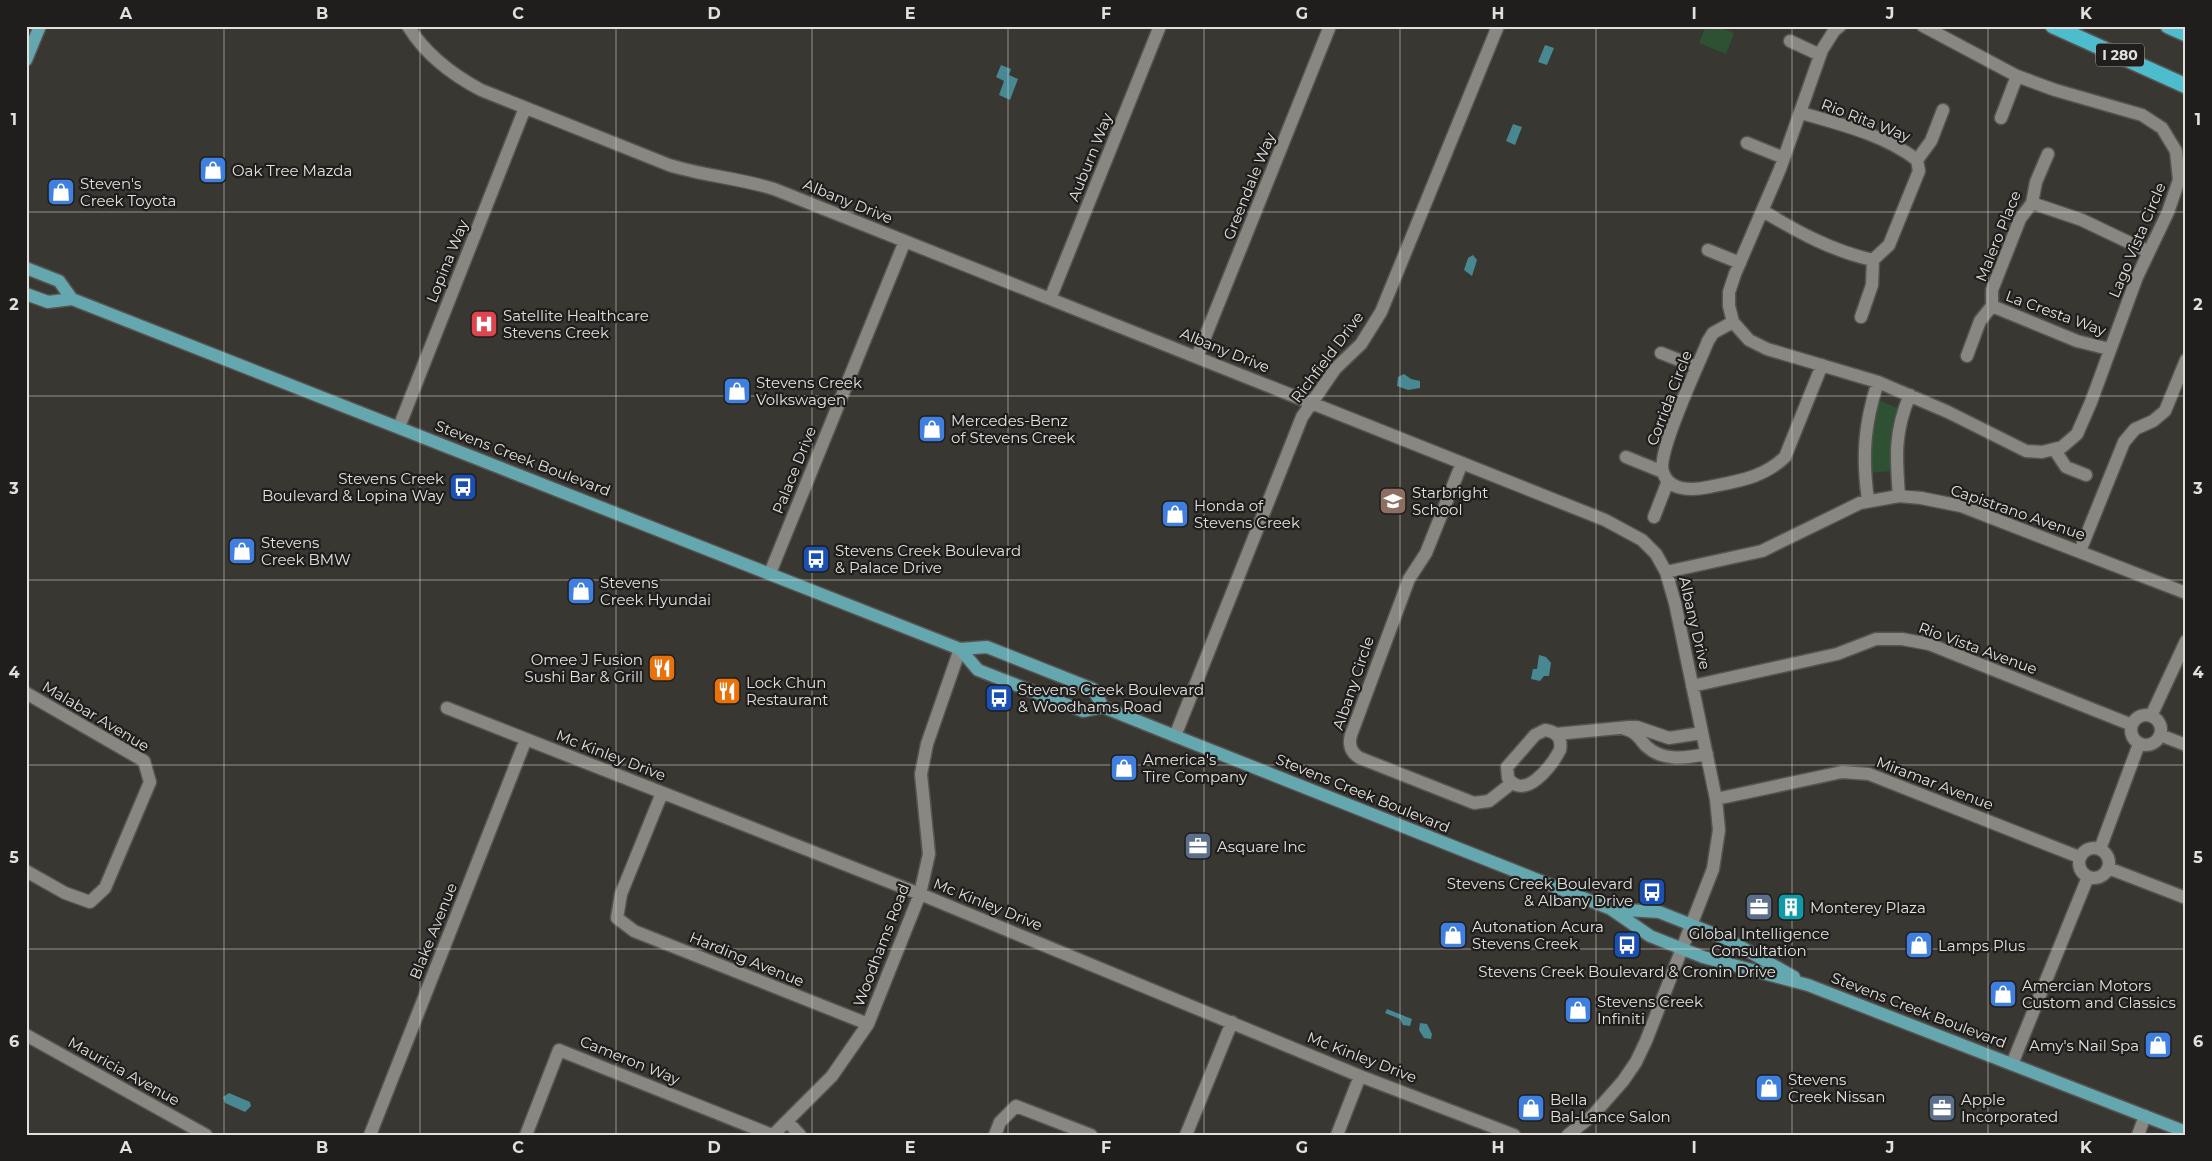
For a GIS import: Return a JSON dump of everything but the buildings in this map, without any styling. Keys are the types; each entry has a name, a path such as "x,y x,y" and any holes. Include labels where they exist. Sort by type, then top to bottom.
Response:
{"highway":[{"name":"I 280","path":"2053,26 2186,86"},
{"path":"2168,26 2186,34"}],"main road":[{"path":"26,60 40,26"},
{"name":"Stevens Creek Boulevard","path":"26,268 59,281 72,299"},
{"name":"Stevens Creek Boulevard","path":"26,294 48,302 72,299 399,426 960,649 987,647 1093,689 1103,708"},
{"name":"Stevens Creek Boulevard","path":"960,649 978,670 1082,712 1103,708 1175,736 1611,909 1650,936 1717,962 1808,985 2186,1132"},
{"name":"Stevens Creek Boulevard","path":"1611,909 1659,912 1727,938 1808,985"}],"street":[{"name":"Albany Drive","path":"408,26 423,47 457,77 481,90 669,165 714,177 754,182 1462,463 1626,530 1642,540 1656,554 1666,572 1716,799 1719,830 1718,848 1714,869 1684,949 1636,1062 1594,1115 1568,1135"},
{"name":"Auburn Way","path":"1050,299 1160,26"},
{"name":"Greendale Way","path":"1197,357 1330,26"},
{"name":"Richfield Drive","path":"1175,736 1302,417 1335,369 1361,344 1383,307 1498,26"},
{"path":"1733,322 1729,306 1729,292 1784,158 1820,55 1834,31 1840,26"},
{"name":"Lago Vista Circle","path":"1733,322 1749,340 1761,346 1878,382 1910,395 2026,451 2042,452 2062,448 2077,434 2091,402 2137,277 2168,212 2179,180 2176,151 2162,128 2142,115 2055,90 2017,76 1923,26"},
{"path":"1790,41 1820,55"},
{"path":"2001,118 2017,76"},
{"name":"Lopina Way","path":"399,426 525,108"},
{"path":"1861,317 1872,286 1873,260 1889,245 1918,171 1918,160 1930,141 1943,110"},
{"name":"Rio Rita Way","path":"1801,113 1882,140 1906,150 1918,160"},
{"path":"1748,143 1784,158"},
{"name":"Malero Place","path":"1967,356 1980,321 1992,306 1992,290 2020,219 2032,203 2036,182 2048,154"},
{"path":"2032,203 2082,220 2149,252"},
{"path":"1762,211 1800,234 1841,252 1873,260"},
{"name":"Palace Drive","path":"770,573 904,241"},
{"path":"1708,250 1740,263"},
{"name":"La Cresta Way","path":"1992,306 2068,338 2109,349"},
{"name":"Corrida Circle","path":"1654,517 1665,477 1664,448 1713,333 1733,322"},
{"path":"1661,352 1697,367"},
{"path":"2080,551 2124,442 2135,429 2153,421 2164,411 2186,360"},
{"path":"1626,457 1665,477 1682,489 1696,490 1754,478 1773,468 1785,457 1822,365"},
{"path":"1868,500 1864,470 1864,436 1878,382"},
{"path":"1899,496 1897,430 1910,395"},
{"path":"2054,449 2066,467 2086,475"},
{"name":"Albany Circle","path":"1462,463 1426,553 1405,588 1380,651 1375,674 1351,735 1350,745 1352,751 1360,758 1474,803 1489,801 1512,783"},
{"name":"Capistrano Avenue","path":"1666,572 1762,551 1868,500 1899,496 1921,498 1961,506 2186,593"},
{"name":"Rio Vista Avenue","path":"1692,686 1837,654 1876,639 1902,639 1929,644 2132,724"},
{"path":"2151,716 2186,641"},
{"name":"Woodhams Road","path":"773,1135 832,1076 868,1024 920,894 929,854 921,774 927,744 960,649"},
{"name":"Malabar Avenue","path":"26,693 144,761 150,782 105,888 90,902 65,893 26,871"},
{"name":"Mc Kinley Drive","path":"447,708 920,894 1360,1076 1514,1135"},
{"path":"2140,716 2151,716 2159,722 2160,736 2154,743 2139,744 2132,736 2132,724 2140,716"},
{"path":"1556,734 1560,738 1560,750 1545,769 1529,786 1523,787 1512,783 1508,778 1508,767 1534,735 1545,730 1556,734 1637,727 1669,738 1702,733"},
{"path":"1622,728 1633,732 1646,746 1664,756 1678,758 1707,754"},
{"path":"1646,746 1653,734"},
{"path":"2160,736 2186,746"},
{"name":"Blake Avenue","path":"370,1135 526,739"},
{"path":"2100,849 2139,744"},
{"name":"Miramar Avenue","path":"1716,799 1842,772 1869,774 2079,856"},
{"name":"Harding Avenue","path":"662,793 621,894 617,918 634,931 868,1024"},
{"path":"2089,848 2100,849 2108,857 2108,868 2099,877 2088,877 2079,867 2079,856 2089,848"},
{"path":"2108,868 2186,898"},
{"path":"2012,1064 2088,877"},
{"path":"1186,1135 1232,1022"},
{"name":"Mauricia Avenue","path":"26,1034 187,1130 206,1135"},
{"name":"Cameron Way","path":"526,1135 559,1050 773,1135"},
{"path":"1337,1135 1360,1076"},
{"path":"995,1135 1000,1122 1016,1106 1091,1135"},
{"path":"2138,1135 2145,1116"},
{"path":"787,1121 800,1135"}],"green space":[{"path":"1706,26 1716,26 1734,33 1726,54 1699,43"},
{"path":"1878,400 1898,408 1891,439 1891,471 1870,473 1869,448"}],"water":[{"path":"1545,45 1554,48 1547,65 1538,62"},
{"path":"1001,65 1011,69 1009,75 1018,79 1010,100 999,95 1004,81 996,77"},
{"path":"1513,124 1522,127 1515,145 1506,141"},
{"path":"1473,255 1477,260 1472,276 1464,270 1468,258"},
{"path":"1404,374 1411,379 1420,381 1420,388 1408,390 1397,386 1398,377"},
{"path":"1539,655 1546,657 1551,663 1549,676 1544,676 1540,681 1531,679 1533,669 1537,669"},
{"path":"1387,1009 1412,1019 1410,1026 1403,1025 1400,1019 1385,1013"},
{"path":"1420,1023 1427,1024 1432,1034 1431,1039 1424,1038 1419,1030"},
{"path":"229,1093 250,1102 251,1106 245,1112 225,1103 223,1097"}],"place":[{"name":"Oak Tree Mazda","path":"213,170"},
{"name":"Steven's Creek Toyota","path":"61,192"},
{"name":"Satellite Healthcare Stevens Creek","path":"484,324"},
{"name":"Stevens Creek Volkswagen","path":"737,391"},
{"name":"Mercedes-Benz of Stevens Creek","path":"932,429"},
{"name":"Stevens Creek Boulevard & Lopina Way","path":"463,487"},
{"name":"Starbright School","path":"1393,501"},
{"name":"Honda of Stevens Creek","path":"1175,514"},
{"name":"Stevens Creek BMW","path":"242,551"},
{"name":"Stevens Creek Boulevard & Palace Drive","path":"816,559"},
{"name":"Stevens Creek Hyundai","path":"581,591"},
{"name":"Omee J Fusion Sushi Bar & Grill","path":"662,668"},
{"name":"Lock Chun Restaurant","path":"727,691"},
{"name":"Stevens Creek Boulevard & Woodhams Road","path":"999,698"},
{"name":"America's Tire Company","path":"1124,768"},
{"name":"Asquare Inc","path":"1198,846"},
{"name":"Stevens Creek Boulevard & Albany Drive","path":"1652,892"},
{"name":"Global Intelligence Consultation","path":"1759,907"},
{"name":"Monterey Plaza","path":"1791,907"},
{"name":"Autonation Acura Stevens Creek","path":"1453,935"},
{"name":"Stevens Creek Boulevard & Cronin Drive","path":"1627,945"},
{"name":"Lamps Plus","path":"1919,945"},
{"name":"Amercian Motors Custom and Classics","path":"2003,994"},
{"name":"Stevens Creek Infiniti","path":"1578,1010"},
{"name":"Amy's Nail Spa","path":"2158,1045"},
{"name":"Stevens Creek Nissan","path":"1769,1088"},
{"name":"Bella Bal-Lance Salon","path":"1531,1108"},
{"name":"Apple Incorporated","path":"1942,1108"}]}
